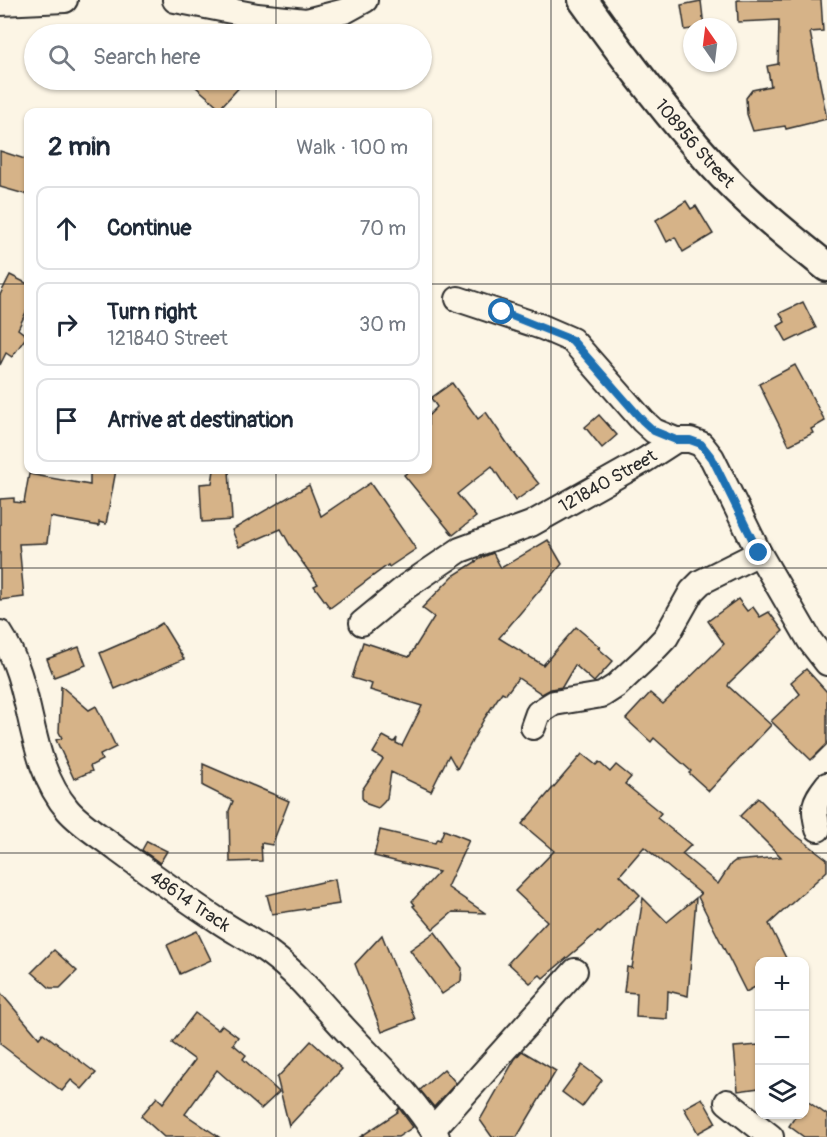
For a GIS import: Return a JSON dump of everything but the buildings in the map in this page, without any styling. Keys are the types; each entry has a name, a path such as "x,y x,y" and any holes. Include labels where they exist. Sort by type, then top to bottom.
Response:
{"street":[{"path":"0,3 65,0"},
{"path":"175,0 257,16 306,21 345,11 365,0"},
{"name":"108956 Street","path":"583,0 627,61 711,164 764,216 827,267"},
{"path":"458,299 522,320 572,340 643,421 654,431 676,440"},
{"name":"121840 Street","path":"362,622 406,586 460,550 531,524 676,440 690,440 701,444 712,458 759,553 810,641 827,663"},
{"path":"533,727 538,714 554,703 602,695 616,686 666,637 692,591 701,582 759,553"},
{"name":"48614 Track","path":"0,633 19,675 39,758 48,778 68,810 180,895 271,954 292,971 379,1064 435,1133"},
{"path":"818,829 813,809 815,800 827,785"},
{"path":"435,1133 575,971"},
{"path":"727,1102 771,1137"}],"route":[{"path":"502,312 572,340 654,431 676,440 690,440 701,444 712,458 759,553"}]}
